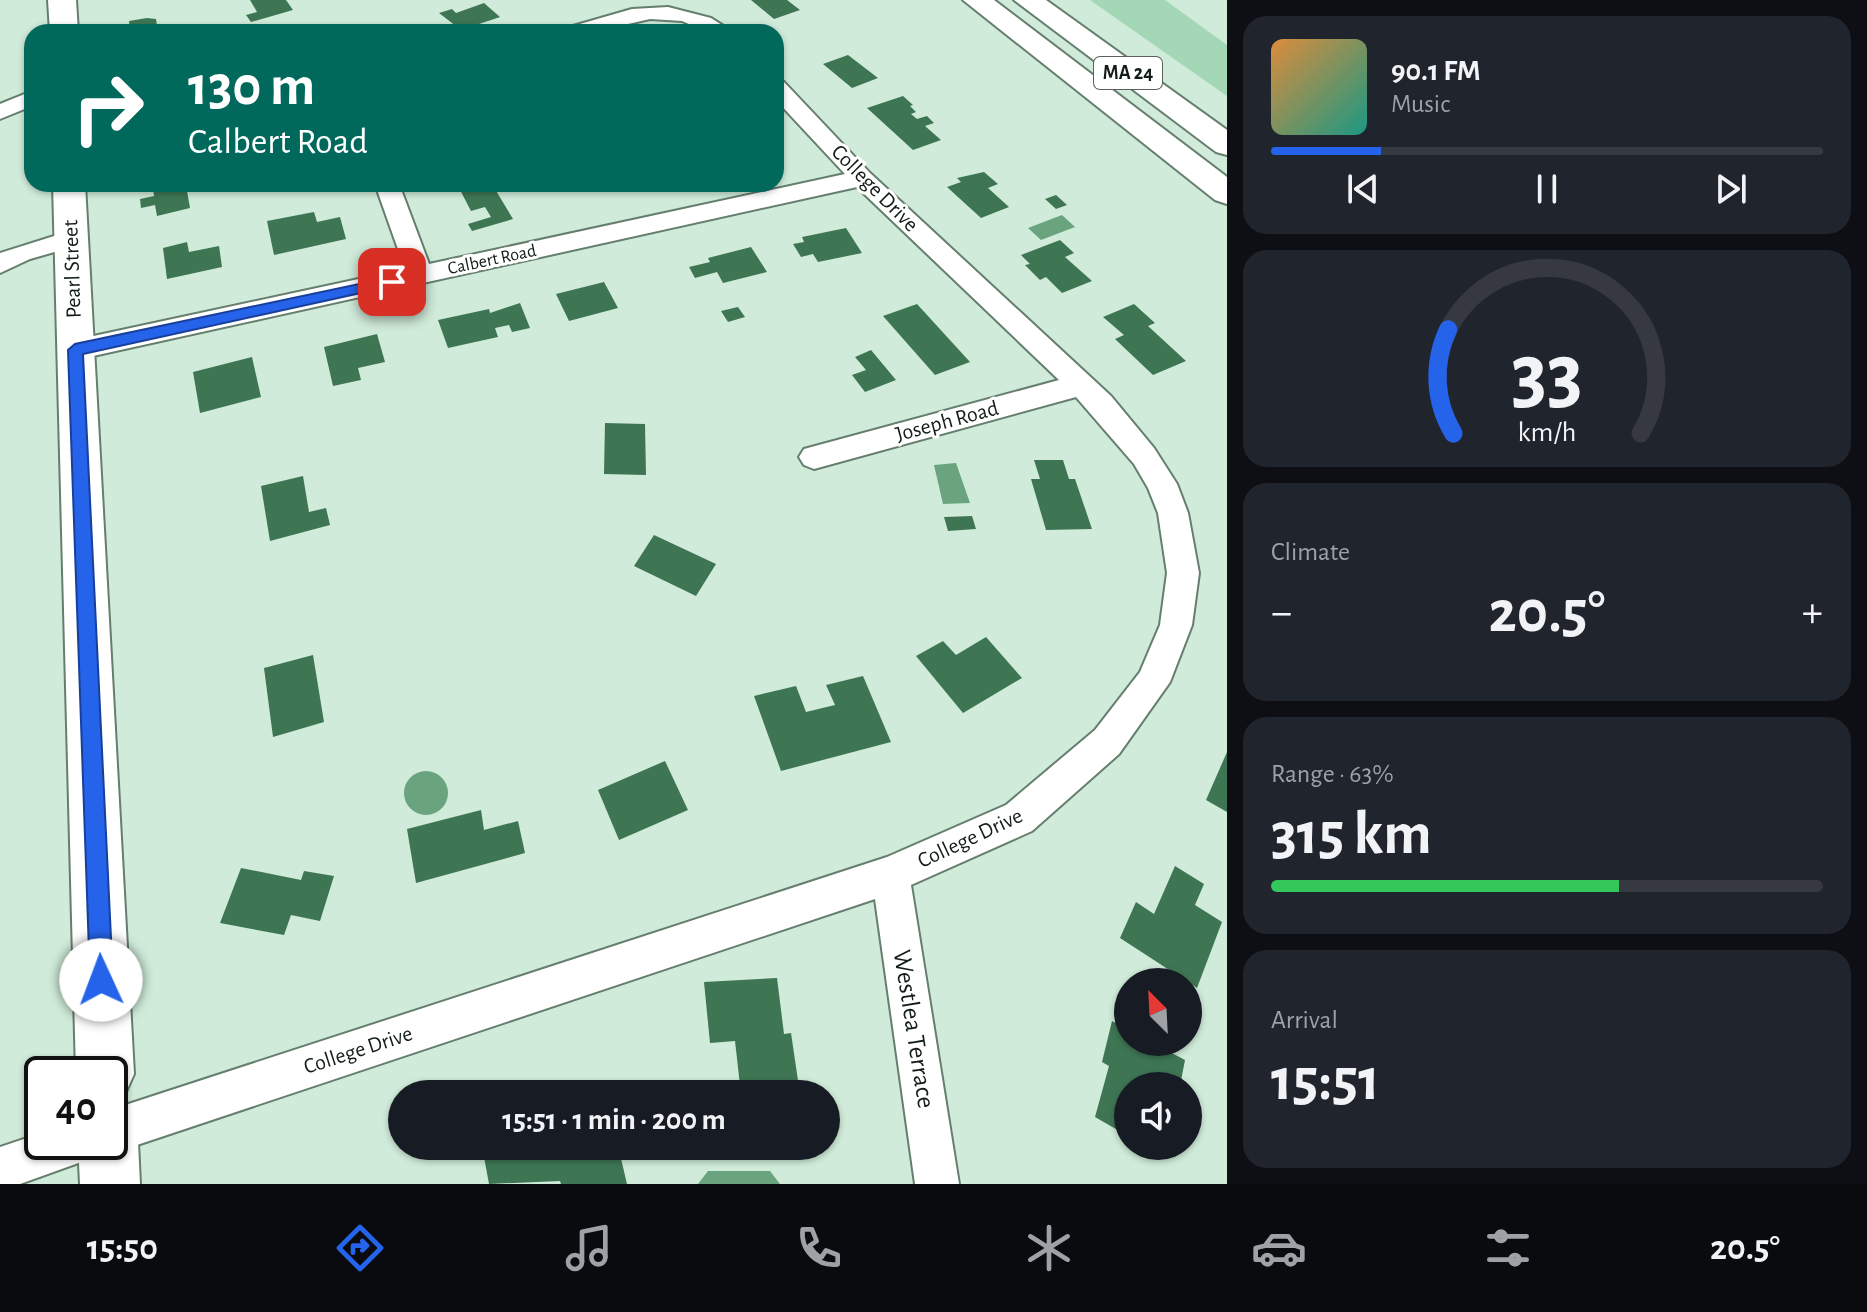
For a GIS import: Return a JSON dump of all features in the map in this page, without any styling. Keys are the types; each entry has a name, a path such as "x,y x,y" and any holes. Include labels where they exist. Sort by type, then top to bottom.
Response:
{"main road":[{"path":"62,0 64,24"},
{"name":"MA 24","path":"977,0 1227,193"},
{"name":"MA 24","path":"1028,0 1227,145"},
{"path":"1149,88 1227,134"},
{"path":"1110,104 1227,210"},
{"name":"Pearl Street","path":"69,192 104,1056"},
{"path":"109,1160 110,1184"}],"street":[{"path":"598,24 643,10 669,8 701,15 713,24"},
{"name":"College Drive","path":"128,1126 890,875 1019,818 1107,742 1153,682 1176,625 1183,573 1173,513 1162,484 1144,456 1080,385 862,178 784,95"},
{"path":"0,112 24,102"},
{"name":"Calbert Road","path":"75,350 862,178"},
{"path":"390,192 420,275"},
{"path":"0,264 21,253 70,239"},
{"name":"Joseph Road","path":"814,457 1080,385"},
{"name":"Westlea Terrace","path":"890,875 937,1184"},
{"path":"0,1169 27,1160"}],"shaded area":[{"path":"1090,0 1165,0 1227,45 1227,96"},
{"path":"1062,215 1075,227 1041,240 1028,228"},
{"path":"956,463 970,503 943,504 934,465"},
{"path":"426,771 441,778 448,793 441,808 426,815 411,808 404,793 411,778"},
{"path":"708,1171 770,1171 780,1184 698,1184"}],"building":[{"path":"250,0 286,0 293,10 251,22 246,15 257,12"},
{"path":"751,0 787,0 800,10 774,19"},
{"path":"484,3 500,17 479,24 453,24 439,13 452,9 456,13"},
{"path":"147,18 156,19 157,24 129,24 129,21"},
{"path":"848,55 878,78 852,88 823,64"},
{"path":"903,96 913,105 910,106 916,112 911,114 917,119 927,116 934,123 925,126 941,140 913,150 867,108"},
{"path":"984,172 998,184 988,188 1009,207 981,218 947,187 961,182 957,178"},
{"path":"154,192 187,192 190,208 157,216 155,205 141,208 140,199 154,196"},
{"path":"461,192 497,192 513,219 472,231 468,224 491,217 485,207 471,211"},
{"path":"1056,195 1067,205 1056,209 1045,199"},
{"path":"314,212 317,222 340,217 346,239 274,255 267,221"},
{"path":"846,228 862,253 818,262 813,254 801,257 793,244 804,242 802,237"},
{"path":"1060,240 1074,253 1065,257 1092,281 1062,293 1046,277 1040,280 1025,265 1030,264 1021,255"},
{"path":"187,242 189,252 219,246 222,267 167,279 163,248"},
{"path":"751,247 767,272 723,283 717,272 695,278 689,267 710,262 708,258"},
{"path":"604,282 618,308 569,321 556,294"},
{"path":"520,303 530,328 512,332 509,325 495,328 498,337 448,348 438,320 489,309 490,313"},
{"path":"917,304 970,362 935,375 883,316"},
{"path":"1134,304 1155,323 1148,326 1186,361 1153,375 1115,339 1124,335 1103,317"},
{"path":"738,307 745,317 728,322 721,311"},
{"path":"377,334 385,362 358,368 361,380 333,386 324,347"},
{"path":"871,350 896,380 865,392 852,375 866,370 855,357"},
{"path":"252,357 261,397 200,413 193,372"},
{"path":"605,423 645,424 646,475 604,474"},
{"path":"1034,460 1063,460 1069,479 1075,479 1092,529 1046,530 1031,479 1040,479"},
{"path":"303,476 309,512 326,508 330,525 270,541 261,486"},
{"path":"972,516 976,529 948,531 944,517"},
{"path":"654,535 716,564 696,596 634,566"},
{"path":"986,637 1022,678 963,713 916,656 943,641 956,655"},
{"path":"313,655 324,722 273,737 264,668"},
{"path":"863,676 891,742 781,771 754,696 796,686 806,712 835,705 826,685"},
{"path":"1227,752 1227,812 1206,800"},
{"path":"665,761 688,810 619,840 598,790"},
{"path":"481,810 484,830 518,821 525,853 416,883 407,829"},
{"path":"1175,866 1204,884 1195,905 1222,922 1202,975 1202,968 1166,968 1120,938 1136,902 1154,914"},
{"path":"241,868 301,880 304,871 334,876 320,921 291,915 284,935 220,923"},
{"path":"777,978 784,1034 791,1033 798,1080 739,1080 735,1041 710,1043 704,982"},
{"path":"1112,1021 1114,1056 1177,1056 1185,1060 1183,1072 1114,1072 1114,1128 1095,1117 1109,1066 1102,1062"},
{"path":"485,1160 621,1160 627,1184 561,1184 560,1181 489,1184"}],"route":[{"path":"101,980 75,350 392,282"}]}
